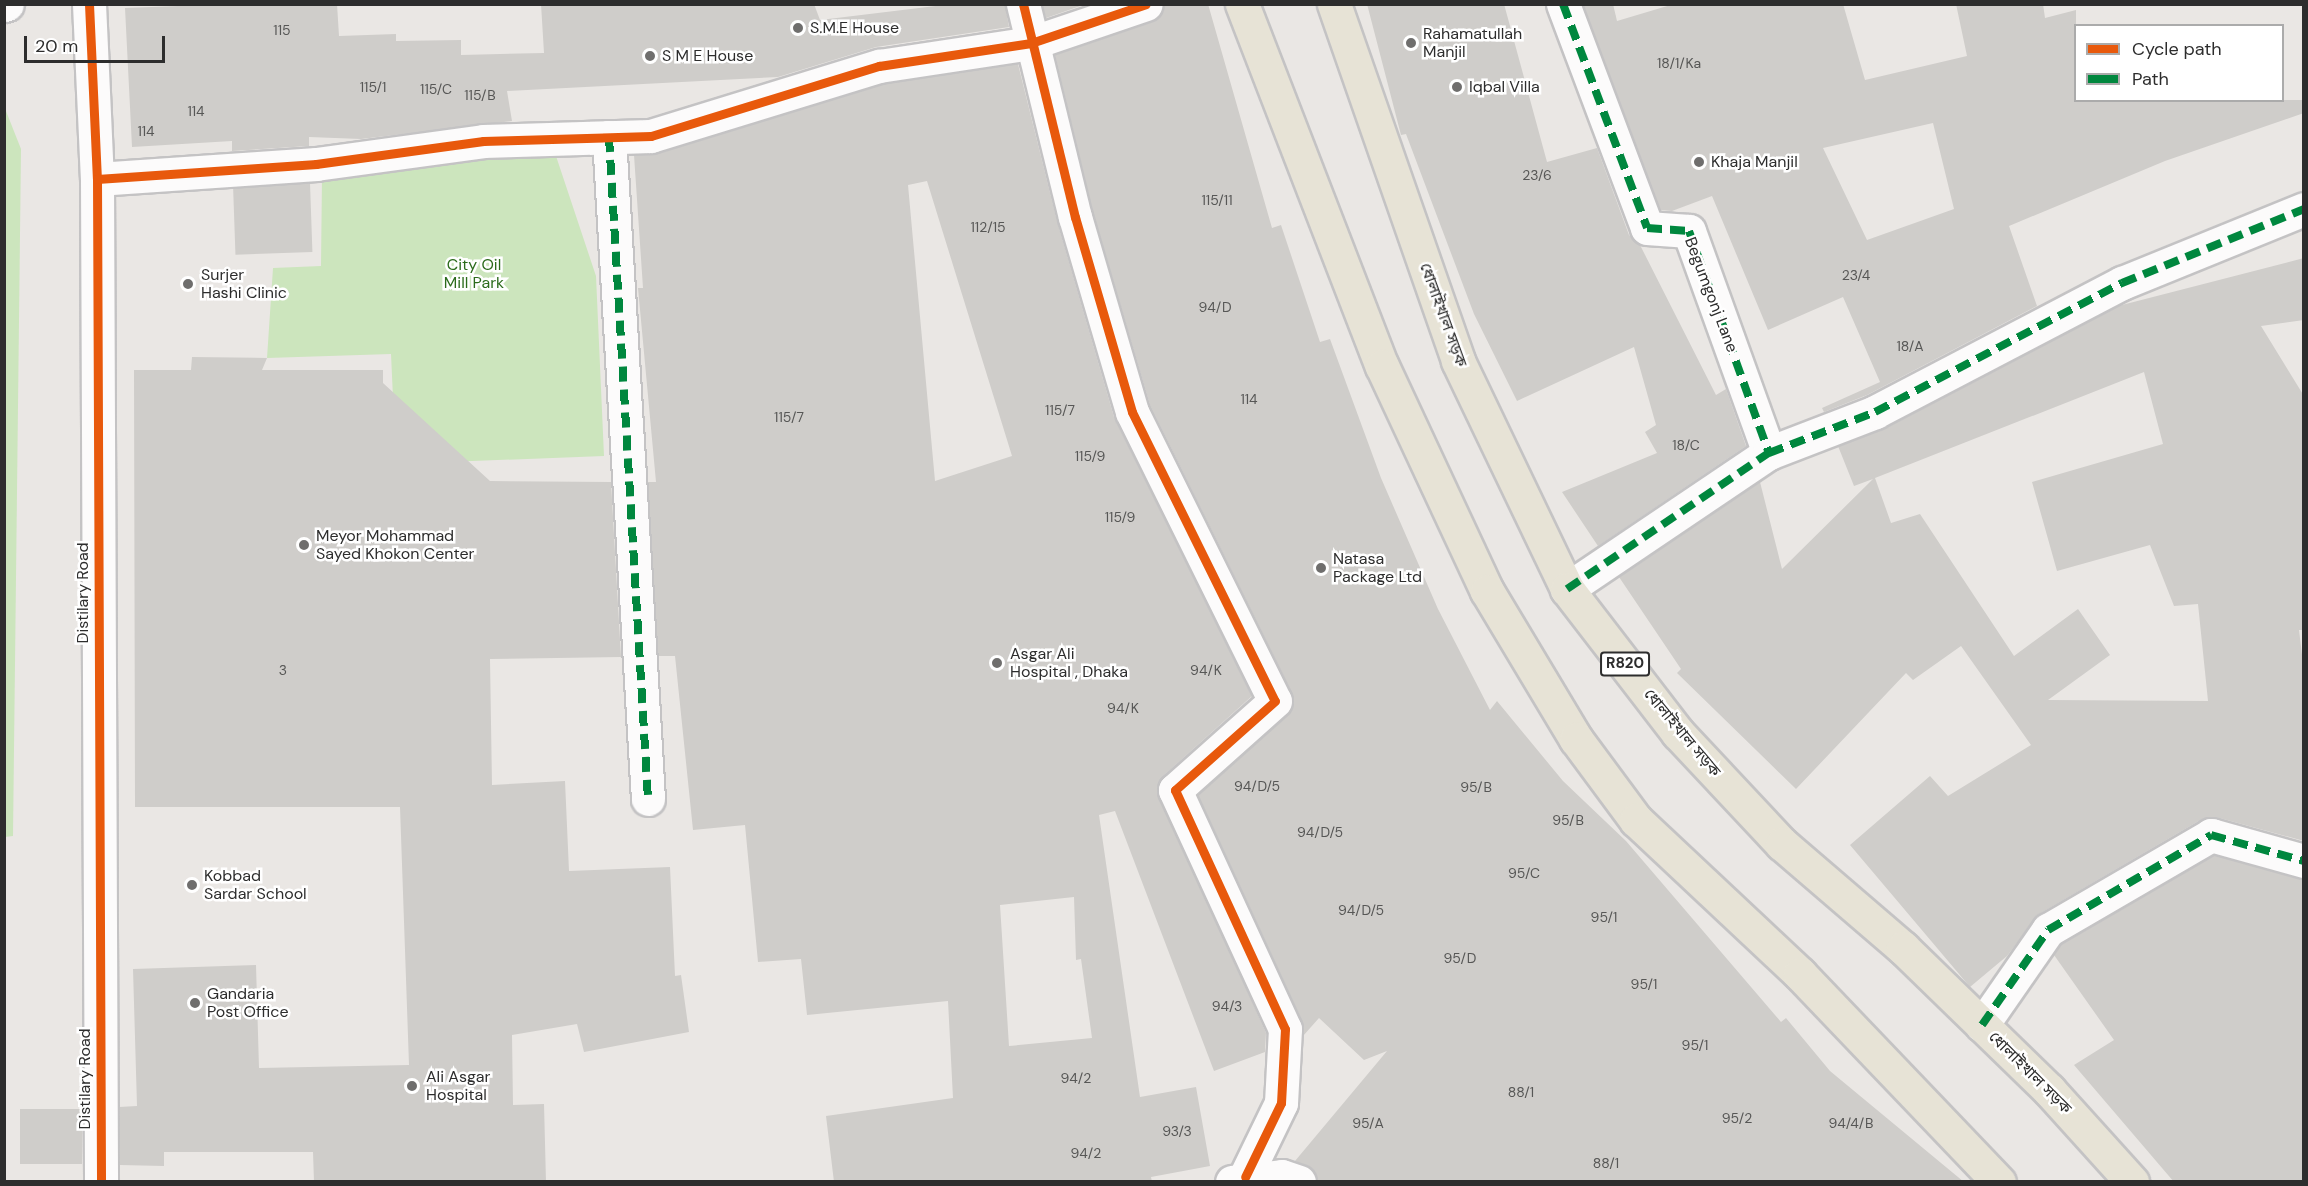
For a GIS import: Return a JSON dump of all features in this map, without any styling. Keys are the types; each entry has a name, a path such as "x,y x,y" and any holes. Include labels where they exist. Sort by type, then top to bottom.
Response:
{"main road":[{"path":"1242,4 1382,366 1487,591 1576,739 1636,820 1800,974 1999,1182"},
{"name":"ধোলাইখাল সড়ক","path":"1334,4 1458,361 1567,588 1678,733 1782,844 1903,948 1982,1025 2132,1182"}],"street":[{"name":"Distilary Road","path":"89,4 97,179 101,1182"},
{"path":"1023,4 1075,217 1132,412 1275,702 1175,789 1285,1029 1281,1103 1239,1179"},
{"path":"97,179 316,164 483,141 651,136 879,66 1031,43 1146,4"},
{"name":"Begumgonj Lane","path":"1563,4 1647,228 1689,231 1769,453"},
{"path":"609,137 648,799"},
{"path":"1567,588 1769,453 1875,412 2122,283 2304,209"},
{"path":"1982,1025 2048,930 2211,835 2304,861"},
{"path":"1239,1179 1282,1176 1299,1182"}],"green space":[{"path":"4,106 21,149 13,836 5,837"},
{"name":"City Oil Mill Park","path":"556,156 596,276 604,456 396,464 391,354 267,358 273,268 321,266 322,176 429,160"}],"building":[{"path":"231,4 337,4 339,36 396,34 396,41 461,40 461,55 544,53 541,4 814,4 820,20 952,4 1005,4 1009,27 876,47 778,77 507,91 512,121 361,139 309,137 309,146 232,151 232,141 132,147 125,8"},
{"path":"1042,4 1086,4 1046,18"},
{"path":"1164,4 1208,4 1272,228 1281,225 1320,342 1330,339 1381,478 1438,609 1490,710 1497,701 1563,781 1626,841 1781,1022 1786,1018 1830,1071 1964,1182 1318,1182 1313,1169 1295,1161 1387,1051 1364,1060 1319,1018 1303,1036 1302,1021 1198,795 1287,715 1292,693 1150,405 1093,212 1055,55 1152,22"},
{"path":"1367,4 1504,4 1547,162 1597,148 1629,235 1640,245 1716,395 1726,389 1746,446 1598,546 1562,492 1657,453 1645,432 1656,425 1634,347 1517,401 1474,314 1406,134 1401,135"},
{"path":"1583,4 1613,4 1617,21 1674,4 1843,4 1865,80 1967,56 1956,4 2043,4 2045,18 2076,10 2074,102 2284,102 2284,100 2304,100 2304,113 2165,161 2009,226 2037,306 1867,395 1824,412 1822,408 1880,382 1843,297 1768,330 1712,196 1672,211 1660,210","holes":["1933,123 1954,209 1867,240 1823,148"]},
{"path":"1018,64 1057,221 1114,417 1252,696 1163,776 1157,787 1266,1033 1265,1052 1214,1071 1115,811 1099,815 1140,1097 1196,1087 1210,1166 1151,1177 1152,1182 834,1182 826,1116 953,1098 948,1001 807,1015 801,959 758,962 745,825 693,830 675,656 658,656 648,482 656,482 638,288 643,288 634,155 657,154 883,84","holes":["927,181 1012,456 935,481 908,185","1074,897 1076,960 1081,959 1092,1038 1009,1046 1000,905"]},
{"path":"310,183 312,252 235,255 233,186"},
{"path":"2304,258 2304,320 2261,326 2304,396 2304,630 2299,630 2304,671 2304,841 2216,817 2202,819 2039,914 2007,956 1970,987 1850,845 1930,776 1948,796 2031,745 1961,646 1913,680 1906,673 1796,789 1677,673 1681,669 1619,577 1760,482 1782,569 1873,479 1854,486 1838,446 1884,429 2118,306","holes":["2144,372 2163,444 2032,482 2057,571 2150,545 2174,606 2198,604 2208,701 2048,700 2110,655 2078,609 2014,656 1920,514 1891,523 1875,478"]},
{"path":"192,357 267,358 262,370 383,370 383,383 490,481 611,482 621,657 490,659 492,785 565,781 569,871 670,867 675,976 681,975 689,1032 584,1052 577,1024 512,1035 513,1105 544,1104 546,1182 314,1182 313,1152 164,1152 164,1166 120,1165 119,1107 137,1106 133,969 256,965 259,1068 409,1065 400,807 135,807 134,370 191,370"},
{"path":"2214,855 2304,879 2304,1182 2174,1182 2074,1065 2114,1040 2054,955 2061,944"},
{"path":"20,1109 82,1109 82,1164 20,1164"}],"marked path":[{"path":"1563,4 1647,228 1689,231 1769,453"},
{"path":"609,137 648,799"},
{"path":"1567,589 1769,453 1875,412 2122,283 2304,209"},
{"path":"1982,1025 2048,930 2211,835 2304,861"}],"cycle path":[{"path":"89,4 97,179 101,1182"},
{"path":"1023,4 1075,217 1132,412 1275,701 1175,790 1285,1029 1281,1103 1245,1177"},
{"path":"97,179 316,164 483,141 651,136 879,66 1031,43 1146,4"}],"place":[{"name":"S.M.E House","path":"798,28"},
{"name":"Rahamatullah Manjil","path":"1411,43"},
{"name":"S M E House","path":"650,56"},
{"name":"Iqbal Villa","path":"1457,87"},
{"name":"Khaja Manjil","path":"1699,162"},
{"name":"Surjer Hashi Clinic","path":"188,284"},
{"name":"Meyor Mohammad Sayed Khokon Center","path":"304,545"},
{"name":"Natasa Package Ltd","path":"1321,568"},
{"name":"Asgar Ali Hospital , Dhaka","path":"997,663"},
{"name":"Kobbad Sardar School","path":"192,885"},
{"name":"Gandaria Post Office","path":"195,1003"},
{"name":"Ali Asgar Hospital","path":"412,1086"}]}
